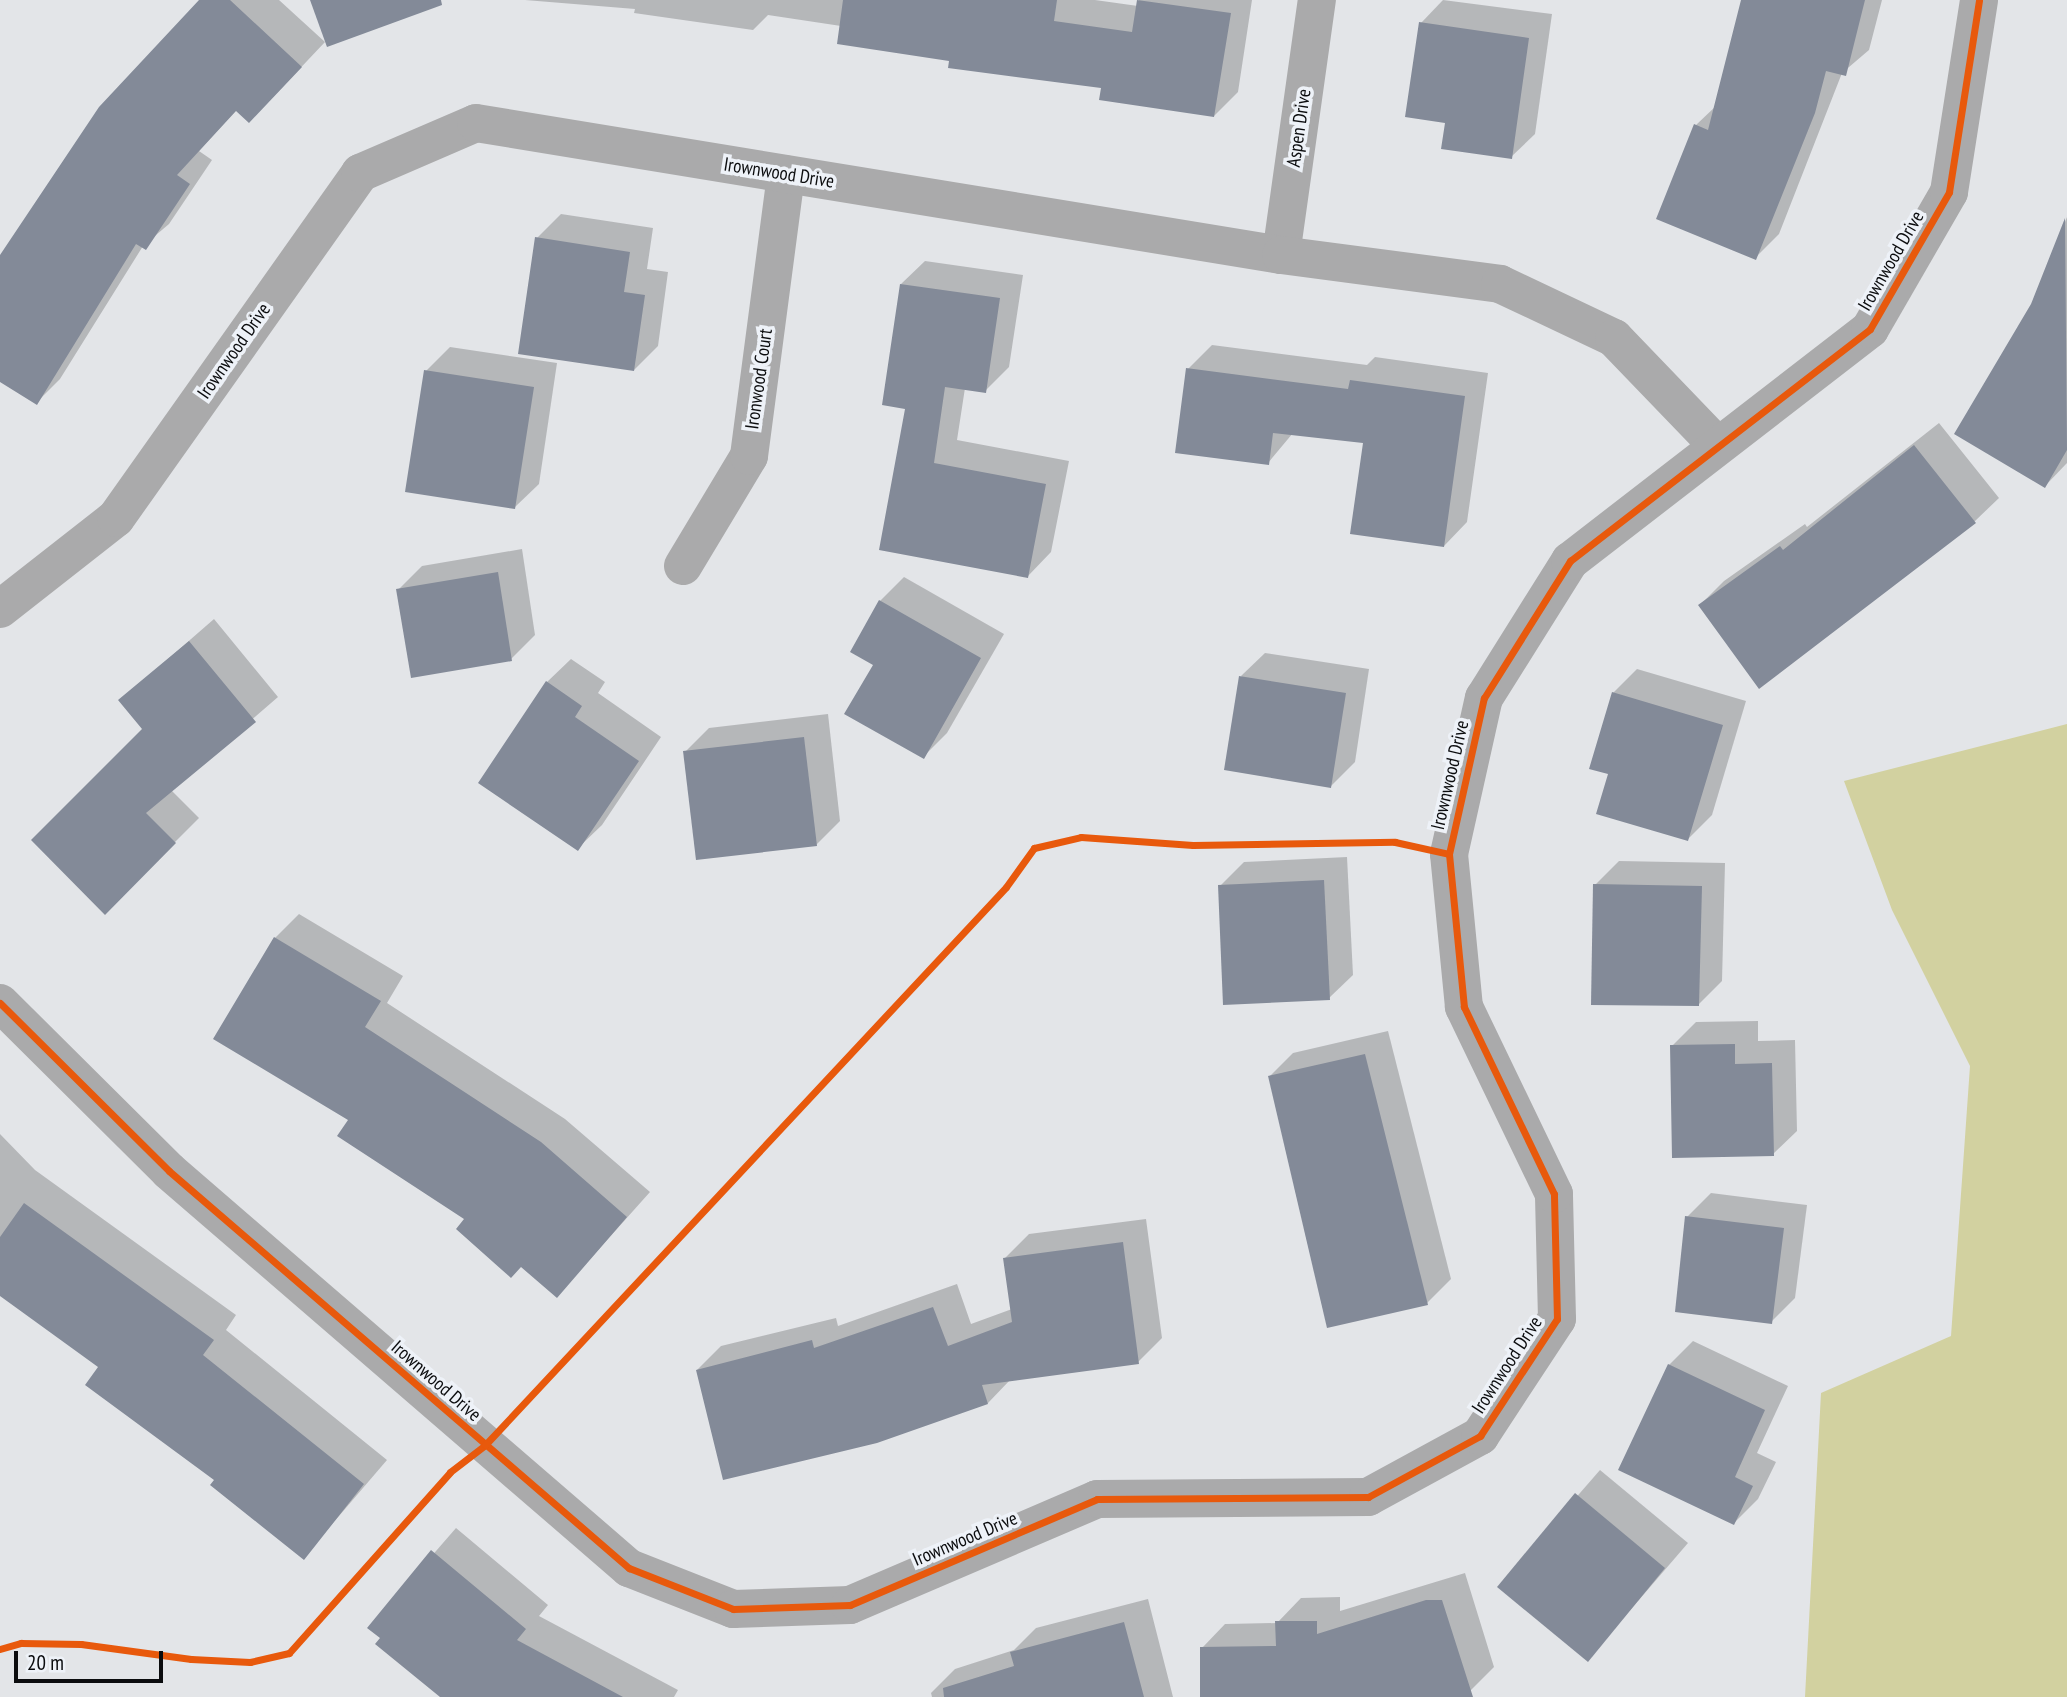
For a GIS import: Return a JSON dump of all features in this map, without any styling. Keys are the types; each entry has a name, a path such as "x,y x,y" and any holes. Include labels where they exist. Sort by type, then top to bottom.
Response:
{"street":[{"name":"Aspen Drive","path":"1281,255 1317,0"},
{"name":"Irownwood Drive","path":"0,1003 169,1171 629,1568 733,1609 850,1605 1097,1499 1368,1497 1480,1436 1557,1319 1554,1194 1464,1007 1448,854 1484,698 1570,562 1717,445 1870,329 1949,192 1979,0"},
{"name":"Irownwood Drive","path":"0,609 116,519 359,173 476,123 1281,255 1500,285 1614,338 1717,445"},
{"name":"Ironwood Court","path":"683,566 749,456 786,174"}],"green space":[{"path":"2067,724 2067,1697 1805,1697 1821,1393 1951,1336 1970,1066 1892,910 1844,781"}],"building":[{"path":"199,0 230,0 302,67 249,123 236,111 177,175 190,184 146,250 136,244 37,405 0,382 0,255 99,107"},
{"path":"310,0 441,0 442,5 327,47"},
{"path":"843,0 1057,0 1054,21 1132,32 1137,0 1231,13 1214,117 1099,100 1101,88 948,68 949,61 837,44"},
{"path":"1741,0 1865,0 1846,76 1826,71 1815,113 1756,260 1656,219 1694,124 1708,130"},
{"path":"1419,22 1529,38 1512,159 1441,149 1445,123 1405,117"},
{"path":"2065,218 2067,450 2045,488 1954,434 2031,304"},
{"path":"535,237 630,252 624,292 645,295 634,371 518,354"},
{"path":"900,284 1000,298 986,393 945,387 934,463 1046,484 1028,578 879,550 905,409 882,405"},
{"path":"1186,368 1348,389 1350,380 1465,396 1444,547 1350,534 1363,443 1273,433 1269,465 1175,453"},
{"path":"424,370 534,387 515,509 405,492"},
{"path":"1914,445 1976,523 1759,689 1698,605 1780,546 1783,550"},
{"path":"498,572 512,661 411,678 396,589"},
{"path":"879,600 981,658 924,759 844,714 873,665 850,652"},
{"path":"189,641 256,722 146,813 176,843 105,915 31,840 142,729 118,700"},
{"path":"1239,676 1346,693 1331,788 1224,770"},
{"path":"546,681 582,706 575,717 639,761 578,851 478,783"},
{"path":"1612,692 1723,725 1688,841 1596,814 1608,774 1589,769"},
{"path":"804,737 817,846 696,860 683,751"},
{"path":"1324,880 1330,1000 1223,1005 1218,885"},
{"path":"1593,884 1702,886 1699,1006 1591,1005"},
{"path":"274,937 381,1001 365,1027 541,1142 627,1217 557,1298 521,1267 511,1278 456,1229 464,1219 337,1136 348,1120 213,1039"},
{"path":"1735,1044 1735,1064 1772,1063 1774,1156 1672,1158 1670,1045"},
{"path":"1365,1054 1428,1305 1327,1328 1268,1076"},
{"path":"24,1203 214,1340 203,1355 364,1484 304,1560 210,1485 214,1480 85,1385 98,1367 0,1296 0,1237"},
{"path":"1685,1216 1784,1228 1772,1324 1675,1312"},
{"path":"1123,1242 1139,1364 982,1385 988,1404 877,1443 723,1480 696,1370 812,1340 814,1348 933,1307 948,1346 1012,1322 1003,1258"},
{"path":"1668,1364 1765,1410 1735,1477 1753,1486 1734,1525 1618,1470"},
{"path":"1575,1493 1665,1568 1588,1662 1497,1587"},
{"path":"431,1550 526,1629 517,1640 623,1697 440,1697 375,1644 380,1638 367,1628"},
{"path":"1426,1600 1442,1600 1473,1697 1200,1697 1200,1647 1276,1646 1275,1621 1317,1621 1317,1634"},
{"path":"1124,1622 1144,1697 944,1697 943,1688 1014,1666 1010,1652"}],"cycle path":[{"path":"0,1003 169,1171 629,1568 733,1609 850,1605 1097,1499 1368,1497 1480,1436 1557,1319 1554,1194 1464,1007 1449,854 1484,698 1570,561 1870,329 1949,192 1979,0"},
{"path":"0,1649 21,1643 81,1644 191,1659 250,1662 289,1653 450,1472 485,1445 1006,887 1034,848 1081,837 1193,845 1395,842 1449,854"}]}
